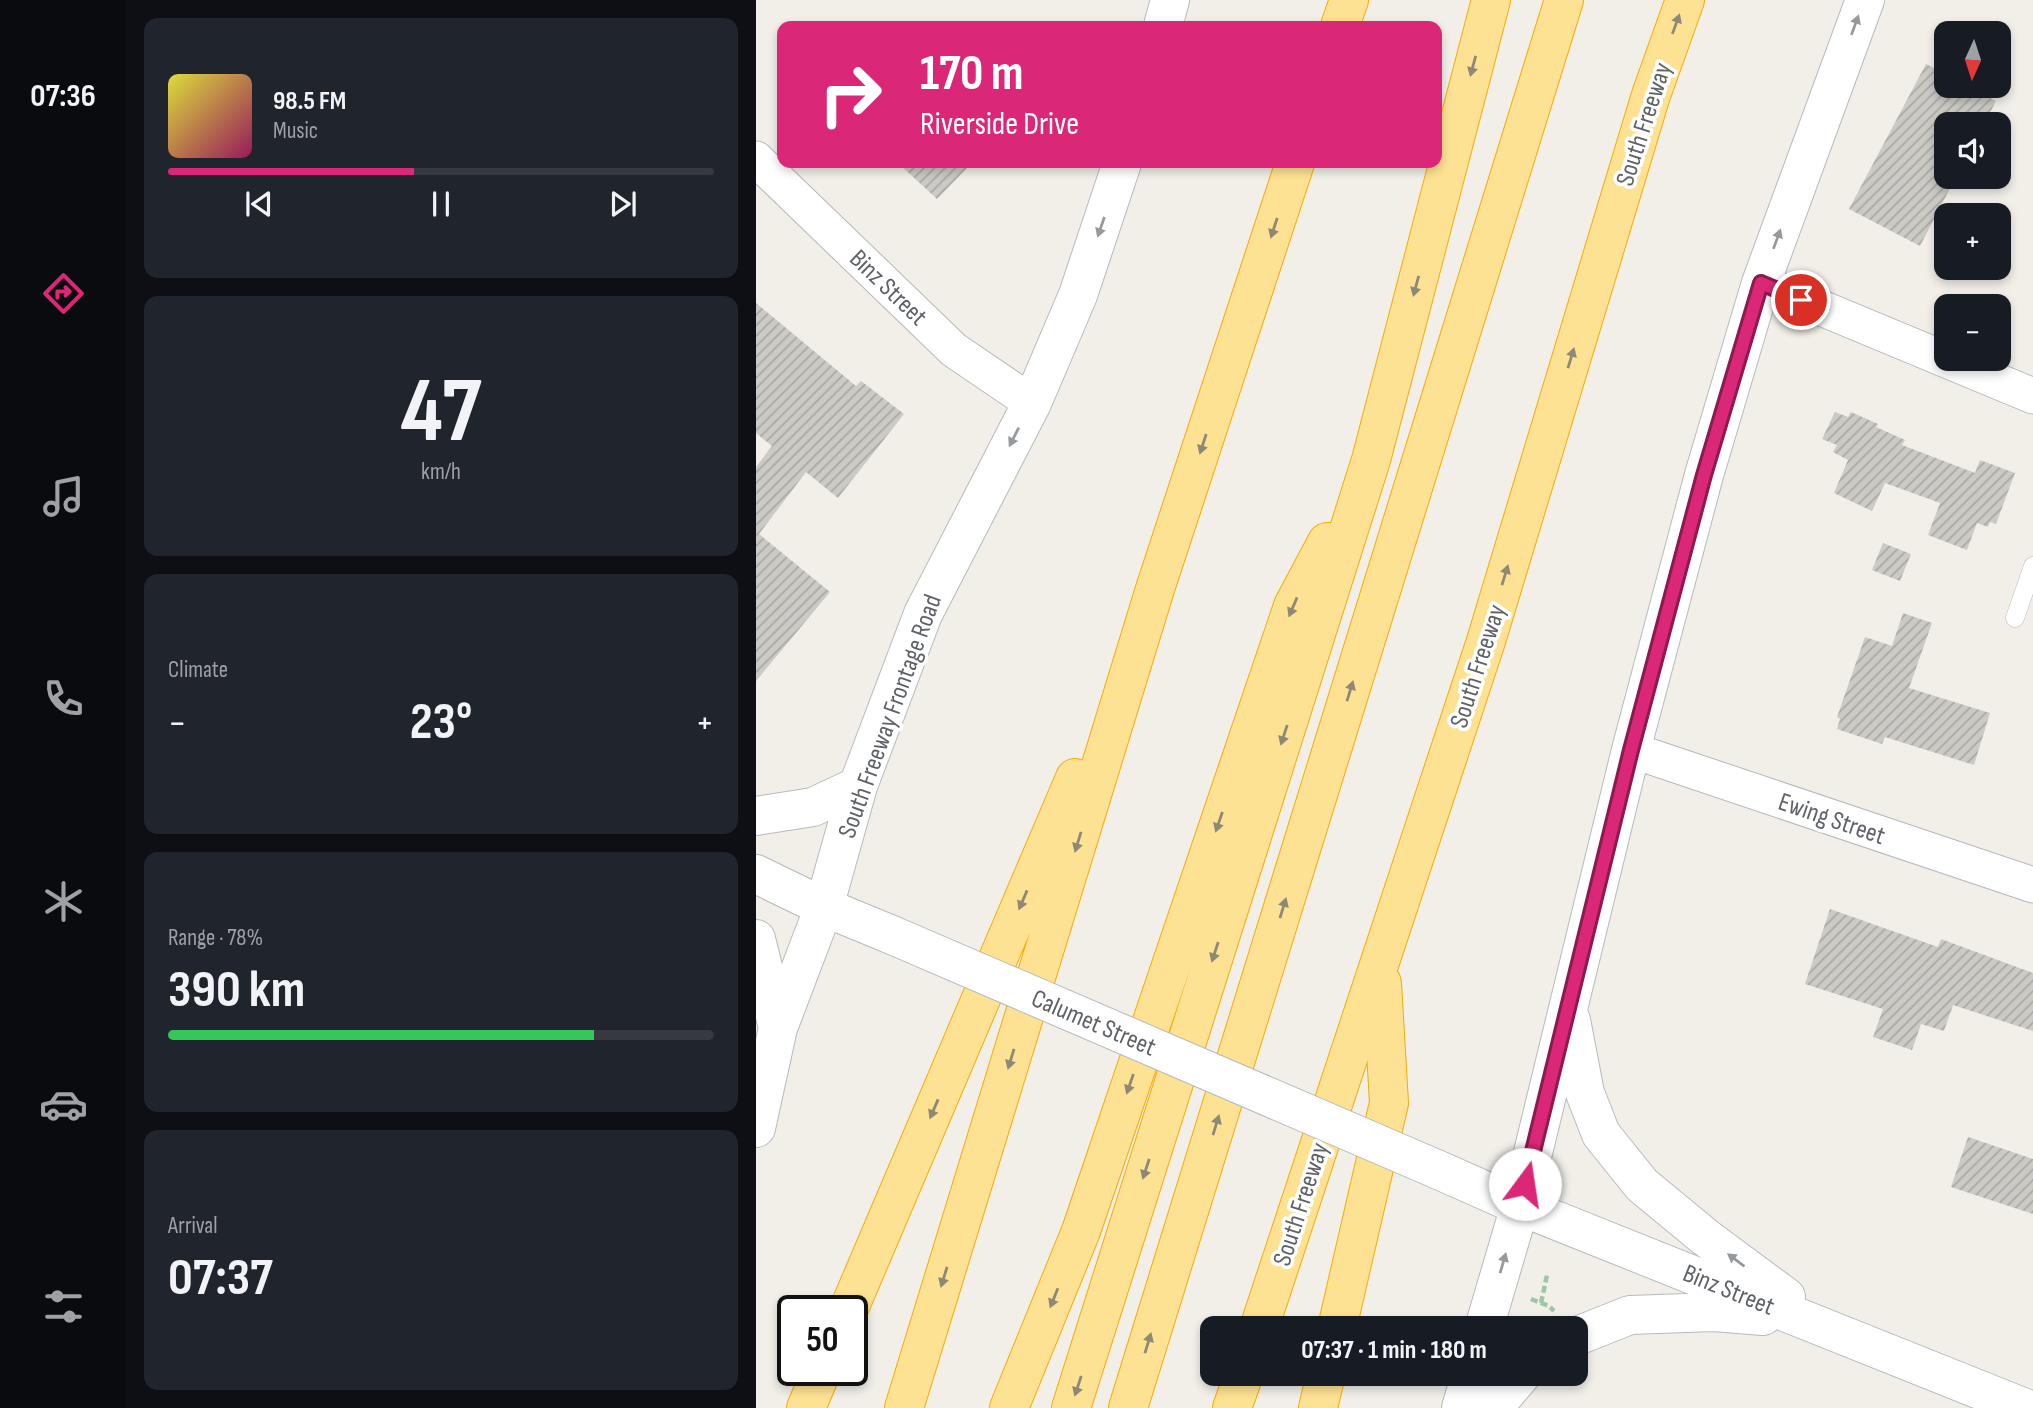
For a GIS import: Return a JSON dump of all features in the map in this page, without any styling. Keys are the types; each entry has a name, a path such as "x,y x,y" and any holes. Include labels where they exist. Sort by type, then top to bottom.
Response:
{"highway":[{"path":"1342,21 1349,0"},
{"path":"1071,1408 1371,460 1491,0"},
{"path":"1128,1408 1564,0"},
{"name":"South Freeway","path":"1263,1316 1486,641 1651,95 1685,0"},
{"path":"904,1408 1155,589 1293,168"},
{"path":"1009,1408 1081,1231 1293,606 1371,460"},
{"path":"855,1295 1155,589"},
{"path":"1340,1316 1389,1103 1381,960"},
{"path":"806,1408 815,1386"},
{"path":"1232,1408 1240,1386"},
{"path":"1318,1408 1323,1386"}],"main road":[{"path":"1164,21 1170,0"},
{"path":"1488,1316 1520,1206 1631,750 1704,475 1761,283 1865,0"},
{"name":"South Freeway Frontage Road","path":"756,1128 778,1028 824,907 858,786 923,614 1032,403 1078,295 1120,168"},
{"path":"756,816 813,807 858,786"},
{"name":"Calumet Street","path":"756,874 824,907 1434,1168"},
{"path":"756,939 778,1028"},
{"path":"1569,1005 1585,1093 1601,1135 1642,1185 1817,1325"},
{"name":"Binz Street","path":"1434,1168 1520,1206 2025,1408"},
{"path":"1588,1332 1630,1315 1713,1312 1817,1325"},
{"path":"1461,1408 1467,1386"},
{"path":"1493,1408 1512,1386"}],"street":[{"name":"Binz Street","path":"756,159 954,351 1032,403"},
{"path":"1761,283 2033,396"},
{"name":"Ewing Street","path":"1631,750 2033,885"}],"lane":[{"path":"2015,618 2033,566"}],"path":[{"path":"1541,1303 1547,1275"}],"building":[{"path":"1926,64 1934,68 1934,98 1990,98 1996,101 1990,112 1934,112 1934,189 1950,189 1942,203 1934,203 1934,219 1920,246 1849,209"},
{"path":"903,168 967,168 937,199"},
{"path":"756,303 856,386 861,381 904,414 838,498 806,472 759,534 830,592 756,681 756,467 772,446 756,433"},
{"path":"1835,412 1848,417 1851,412 1905,440 1902,445 1975,473 1980,460 2015,473 1996,524 1990,522 1988,527 1977,523 1967,550 1928,535 1940,503 1885,483 1872,511 1834,493 1848,460 1833,452 1837,445 1822,439"},
{"path":"1883,543 1911,554 1900,581 1872,570"},
{"path":"1903,613 1932,623 1909,688 1990,713 1974,765 1885,737 1882,744 1837,729 1840,719 1837,717 1865,637 1892,646"},
{"path":"1830,909 1938,947 1941,939 2033,973 2033,1031 1953,1005 1944,1031 1921,1024 1912,1050 1873,1037 1883,1009 1805,984"},
{"path":"1968,1137 2033,1159 2033,1214 1951,1187"}],"route":[{"path":"1525,1184 1631,750 1704,475 1761,283 1801,300"}]}
